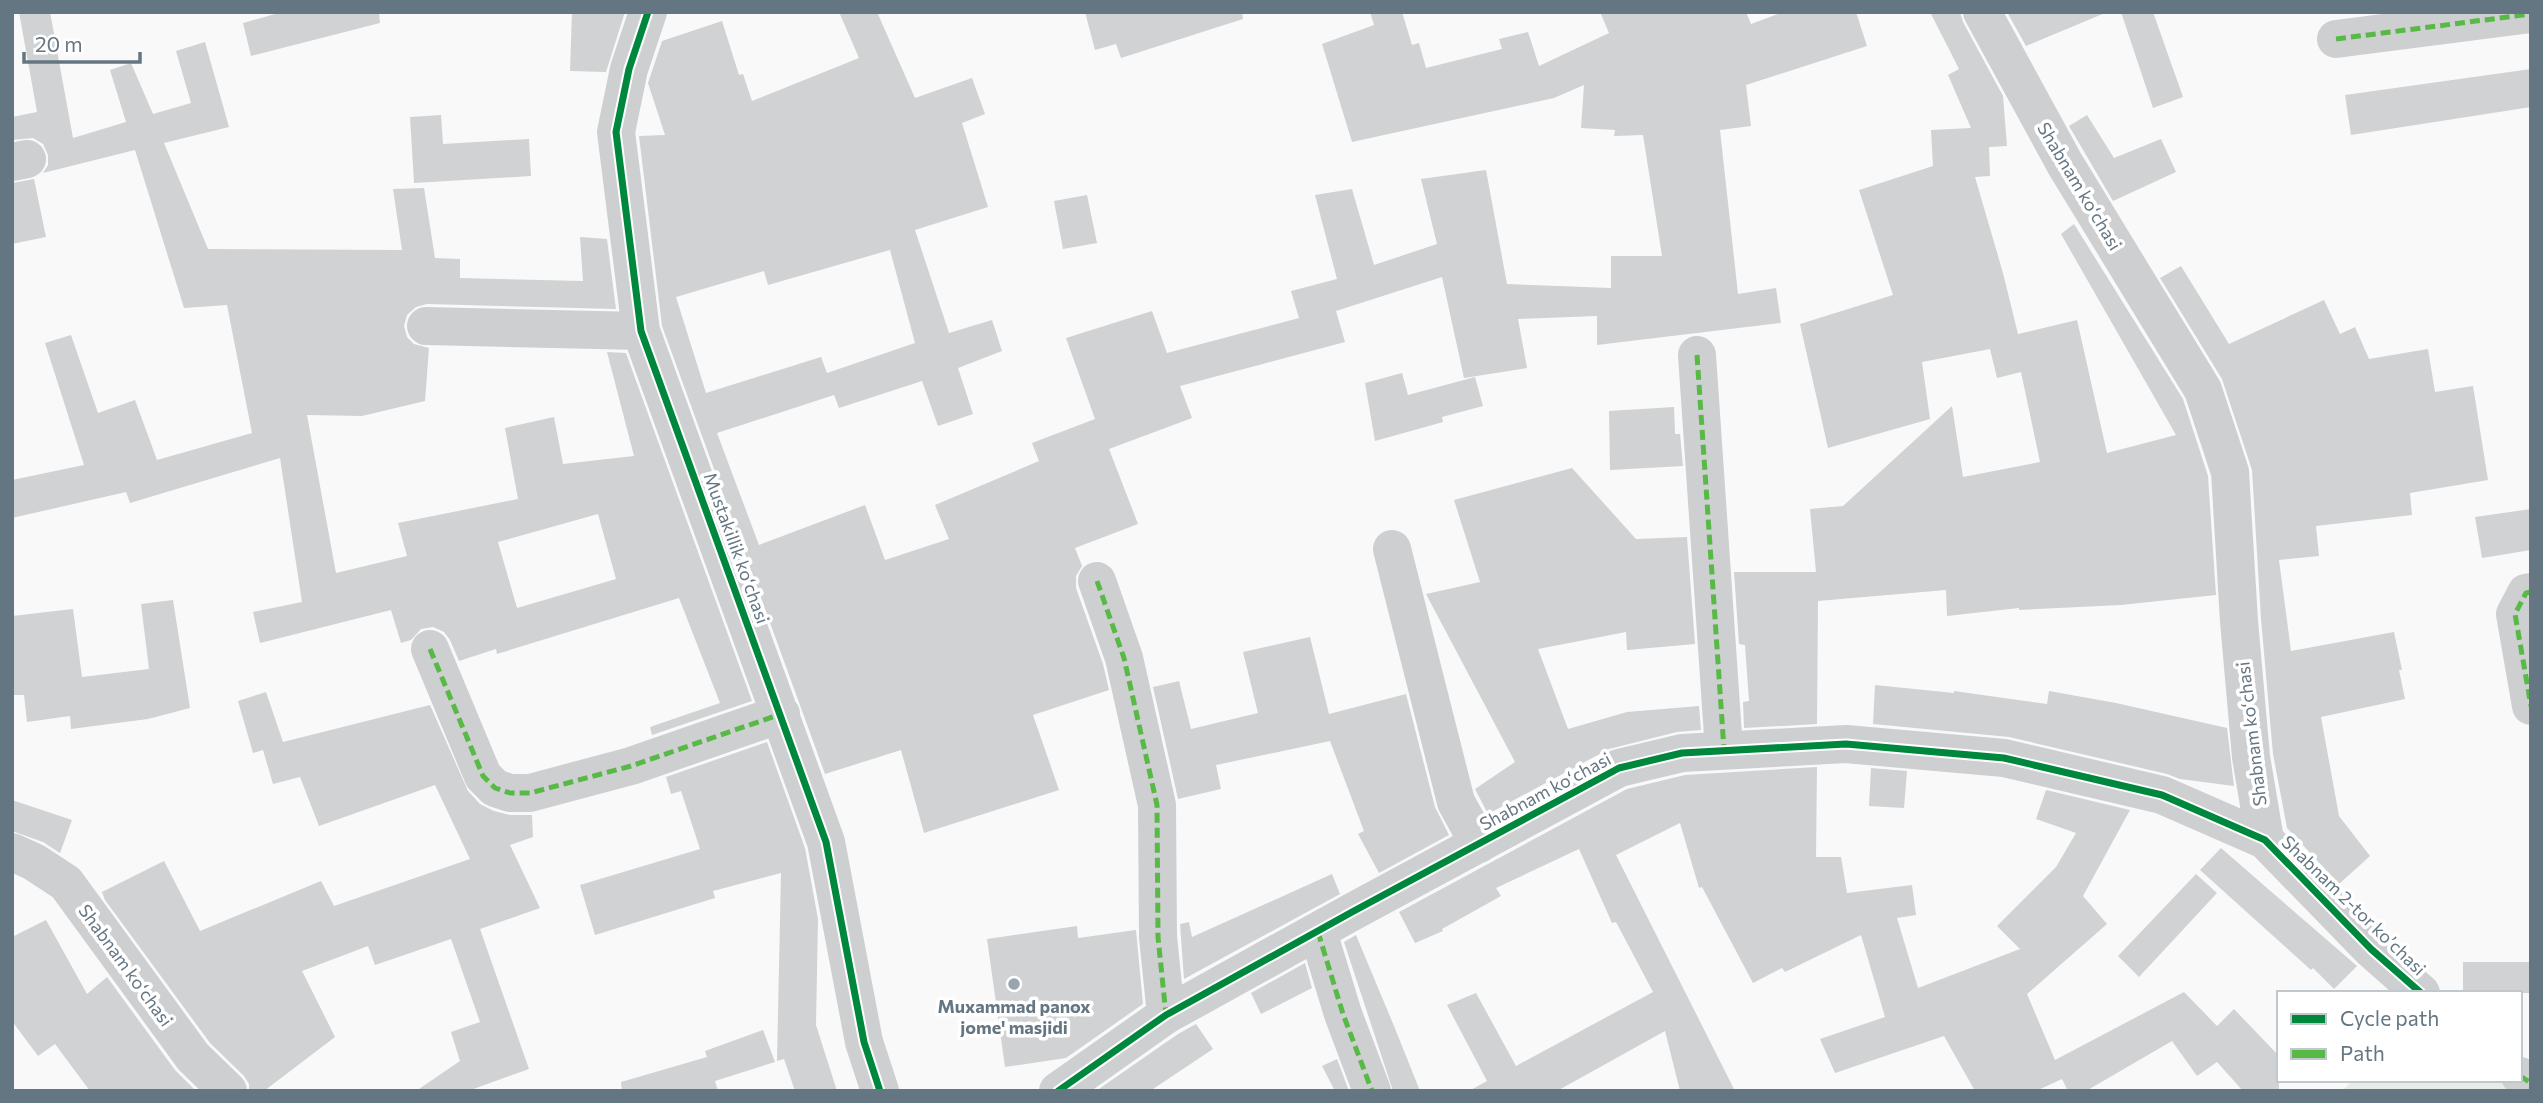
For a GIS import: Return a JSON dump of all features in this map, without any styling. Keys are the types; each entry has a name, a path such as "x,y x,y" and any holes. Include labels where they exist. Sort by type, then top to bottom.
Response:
{"street":[{"name":"Mustakillik koʻchasi","path":"648,12 629,69 616,132 641,331 826,842 864,1042 880,1091"},
{"name":"Shabnam koʻchasi","path":"1982,12 2064,164 2203,390 2230,472 2251,757 2265,840"},
{"path":"2336,39 2531,14"},
{"path":"426,326 641,331"},
{"path":"1697,355 1724,750"},
{"path":"1392,549 1457,802 1479,844"},
{"path":"1097,581 1124,658 1157,805 1158,937 1166,1015"},
{"path":"2531,592 2526,593 2515,614 2531,706"},
{"path":"430,649 483,776 495,788 510,793 530,793 631,766 781,714"},
{"name":"Shabnam koʻchasi","path":"1058,1091 1166,1015 1479,844 1619,768 1682,752 1846,744 2004,758 2162,794 2265,840"},
{"name":"Shabnam 2-tor koʼchasi","path":"2265,840 2371,949 2419,991"},
{"name":"Shabnam koʻchasi","path":"12,852 34,862 66,883 193,1057 229,1091"},
{"path":"1318,932 1343,1014 1373,1091"}],"shaded area":[{"path":"2351,1082 2507,1082 2518,1091 2342,1091"}],"building":[{"path":"19,12 50,12 73,138 126,122 110,70 131,63 153,114 191,103 176,51 205,42 229,127 164,143 208,249 402,250 393,189 424,188 435,258 460,259 460,278 583,281 580,237 607,239 616,309 427,304 416,307 407,315 404,326 407,337 414,344 429,348 425,401 362,416 307,415 336,573 407,556 398,523 518,499 505,428 554,417 563,464 634,456 607,352 626,353 752,701 652,735 650,727 720,703 679,598 497,654 496,649 459,661 444,632 433,627 421,629 411,640 401,643 391,610 260,643 253,612 302,602 280,458 130,503 126,492 12,518 12,480 84,465 45,343 71,335 98,413 135,400 157,460 252,433 227,305 184,308 135,150 43,173 48,165 48,155 43,144 33,138 12,140 12,117 37,112","holes":["598,514 616,579 517,608 498,542"]},
{"path":"282,12 379,12 380,23 251,56 243,23"},
{"path":"572,12 625,12 606,72 570,71"},
{"path":"839,12 877,12 915,98 972,78 985,114 962,123 988,207 915,230 949,333 992,320 1002,351 958,368 973,414 938,426 922,381 839,408 833,392 834,395 717,433 759,545 865,505 885,560 949,539 935,505 1039,461 1032,443 1095,419 1066,338 1152,311 1167,353 1299,318 1291,291 1337,279 1315,195 1352,189 1374,265 1437,244 1421,179 1486,170 1507,284 1611,288 1611,256 1662,256 1643,135 1614,136 1615,130 1581,128 1584,85 1554,98 1352,142 1322,44 1374,25 1370,12 1402,12 1412,45 1419,43 1426,68 1502,49 1499,39 1528,32 1539,66 1609,33 1600,12 1746,12 1751,24 1783,12 1856,12 1867,46 1746,85 1751,126 1720,130 1738,294 1776,288 1781,323 1597,345 1597,316 1518,319 1527,368 1464,378 1442,277 1336,311 1345,342 1180,386 1192,418 1109,449 1138,524 1075,548 1082,566 1076,576 1076,588 1103,664 1109,690 1033,715 1059,790 924,833 901,750 825,774 662,326 639,136 665,135 648,83 662,41 722,21 739,75 743,74 752,101 859,58","holes":["890,250 915,343 827,373 821,357 706,393 676,297 764,271 768,285"]},
{"path":"1085,12 1242,12 1243,19 1121,58 1116,44 1095,50"},
{"path":"1930,12 1960,12 2003,96 2007,146 1989,147 1990,176 1975,177 2018,334 2077,320 2107,453 2176,435 2061,234 2074,224 2183,399 2208,476 2216,595 2121,605 2019,608 1947,616 1946,590 1818,601 1817,724 1744,728 1743,702 1749,701 1745,645 1739,644 1734,572 1816,572 1810,509 1843,506 1952,406 1963,477 2040,462 2021,372 1997,378 1990,349 1922,362 1930,419 1828,448 1800,324 1893,295 1859,190 1933,166 1931,130 1971,128 1948,75 1959,69"},
{"path":"2007,12 2105,12 2105,13 2026,46"},
{"path":"2121,12 2153,12 2183,97 2153,108"},
{"path":"2531,69 2531,107 2351,135 2345,95"},
{"path":"441,115 443,144 529,139 531,176 414,183 410,117"},
{"path":"2087,115 2114,158 2161,139 2176,172 2113,201 2069,126"},
{"path":"34,179 46,237 12,244 12,183"},
{"path":"1087,195 1097,243 1063,249 1054,201"},
{"path":"2181,266 2229,344 2324,300 2340,334 2355,327 2369,359 2428,349 2435,392 2473,386 2488,480 2410,493 2412,515 2316,526 2319,556 2279,560 2291,651 2394,632 2402,670 2399,670 2405,699 2321,717 2339,816 2370,856 2339,884 2287,828 2273,754 2252,470 2222,379 2160,278"},
{"path":"1402,373 1408,395 1475,377 1483,406 1442,417 1443,422 1375,441 1365,383"},
{"path":"1674,407 1675,434 1680,434 1683,466 1610,470 1609,411"},
{"path":"1572,468 1636,539 1687,537 1695,644 1627,650 1626,632 1538,649 1568,729 1627,712 1699,706 1701,730 1677,732 1609,749 1488,814 1475,789 1515,762 1426,594 1480,582 1454,500"},
{"path":"2531,509 2531,550 2482,558 2475,517"},
{"path":"173,600 190,708 148,719 71,729 70,716 27,722 24,695 12,695 12,616 73,609 82,677 149,669 141,604"},
{"path":"1310,637 1329,714 1406,694 1435,807 1449,835 1379,873 1358,834 1364,831 1330,741 1216,765 1221,789 1178,799 1153,687 1179,681 1191,729 1258,713 1243,652"},
{"path":"1875,685 1954,691 2047,704 2049,691 2227,728 2234,786 2180,779 2009,737 1873,724"},
{"path":"266,692 283,742 430,705 468,791 480,804 510,815 532,815 533,837 510,845 540,908 480,929 529,1069 468,1091 416,1091 460,1061 451,1032 480,1022 451,939 375,965 368,946 302,971 335,1037 264,1091 249,1091 249,1084 244,1076 210,1043 105,900 102,892 164,861 200,931 321,881 334,906 470,859 435,785 319,826 300,777 273,784 263,750 253,753 238,701"},
{"path":"767,742 805,848 818,919 816,1025 837,1091 795,1091 784,1059 777,1061 781,873 713,891 715,898 595,935 580,885 700,849 681,791 671,794 666,777"},
{"path":"1817,767 1816,857 1841,857 1847,893 1912,885 1916,915 1897,918 1918,988 2020,949 1997,926 2056,867 2076,833 2036,819 2046,790 2130,810 2083,896 2107,924 2027,994 2055,1060 2184,992 2217,1026 2234,1009 2277,1054 2279,1091 2243,1091 2217,1062 2197,1076 2172,1041 2086,1091 2068,1091 2062,1079 2036,1091 1975,1091 1944,1036 1835,1073 1820,1039 1885,1017 1861,935 1785,972 1782,968 1753,983 1702,887 1699,888 1680,823 1616,855 1735,1091 1680,1091 1665,1031 1557,1091 1469,1091 1487,1081 1447,1005 1476,993 1516,1066 1653,992 1616,922 1612,923 1579,849 1496,888 1501,896 1442,929 1443,931 1415,943 1399,912 1627,789 1685,775"},
{"path":"1871,768 1907,771 1904,808 1869,806"},
{"path":"12,800 72,820 60,853 43,842 12,831"},
{"path":"2221,848 2357,966 2334,989 2200,870"},
{"path":"1332,874 1340,894 1184,979 1180,924 1189,922 1192,937"},
{"path":"2196,874 2217,893 2139,977 2118,956"},
{"path":"46,920 87,994 107,977 175,1070 196,1091 90,1091 55,1044 38,1056 12,1021 12,937"},
{"path":"1077,926 1078,938 1136,930 1143,1004 1066,1058 1005,1067 987,939"},
{"path":"1356,935 1420,1091 1393,1091 1344,942"},
{"path":"2463,962 2530,962 2531,993 2463,991"},
{"path":"1305,963 1312,988 1261,1014 1251,993"},
{"path":"1196,1024 1213,1049 1150,1091 1096,1091 1178,1034"},
{"path":"763,1030 775,1062 715,1081 718,1091 622,1091 621,1082 707,1057 705,1051"},
{"path":"1337,1059 1349,1091 1335,1091 1322,1066"}],"marked path":[{"path":"2336,39 2531,14"},
{"path":"1697,355 1724,750"},
{"path":"1097,581 1124,658 1157,805 1158,937 1166,1015"},
{"path":"2531,592 2526,593 2515,614 2531,706"},
{"path":"430,649 483,776 495,788 510,793 530,793 631,766 781,714"},
{"path":"1318,932 1343,1014 1372,1091"},
{"path":"2522,1077 2531,1083"}],"cycle path":[{"path":"648,12 629,69 616,132 641,331 826,842 864,1042 880,1091"},
{"path":"1058,1091 1166,1015 1352,912 1619,768 1682,753 1846,744 2004,758 2162,795 2265,840 2371,949 2419,991"}],"place":[{"name":"Muxammad panox jome' masjidi","path":"1014,984"}]}
